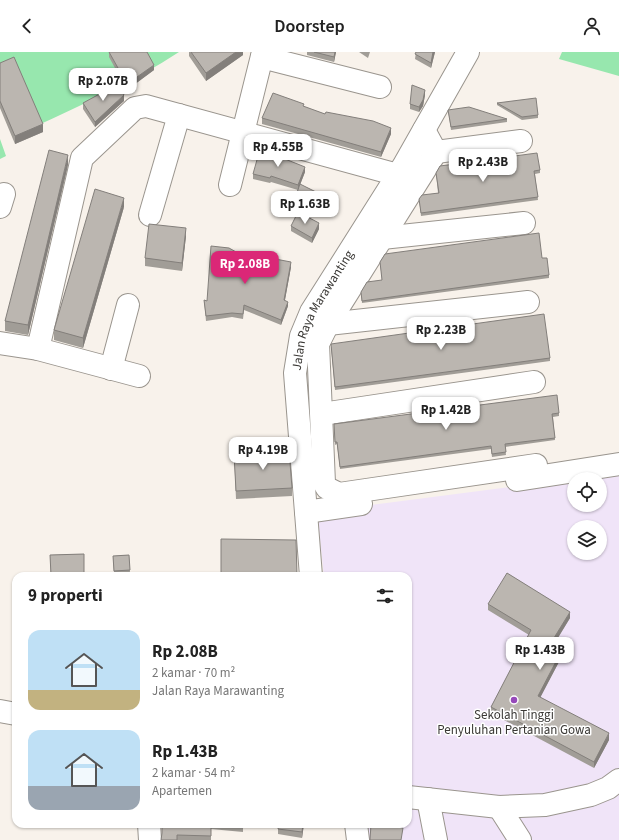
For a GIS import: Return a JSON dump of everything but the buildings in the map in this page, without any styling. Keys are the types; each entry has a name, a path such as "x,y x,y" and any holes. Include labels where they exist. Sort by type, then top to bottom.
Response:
{"street":[{"name":"Jalan Raya Marawanting","path":"311,572 295,373 301,336 311,312 398,175 468,52"},
{"path":"230,185 262,54 380,87"},
{"path":"38,349 82,158 135,108 146,106 398,175"},
{"path":"150,215 179,115"},
{"path":"424,130 436,152"},
{"path":"436,152 521,141"},
{"path":"436,152 328,324 318,344 324,483 327,488 339,494 536,465"},
{"path":"382,238 524,223"},
{"path":"328,324 528,302"},
{"path":"111,369 128,305"},
{"path":"0,343 38,349 139,376"},
{"path":"322,414 534,382"},
{"path":"306,512 619,464"},
{"path":"0,711 12,713"},
{"path":"436,840 418,798 499,807 545,805 576,799 615,787"},
{"path":"499,807 520,840"},
{"path":"149,828 150,840"},
{"path":"356,828 358,840"}],"shaded area":[{"name":"Sekolah Tinggi Penyuluhan Pertanian Gowa","path":"619,473 619,840 354,840 352,828 412,828 412,572 324,572 317,512 567,480 567,512 607,512 607,475"}],"green space":[{"path":"0,52 179,52 126,83 34,127 0,66"},
{"path":"562,52 619,52 619,76 559,59"},
{"path":"0,139 6,156 0,159"}],"place":[{"name":"Sekolah Tinggi Penyuluhan Pertanian Gowa","path":"514,700"}]}
